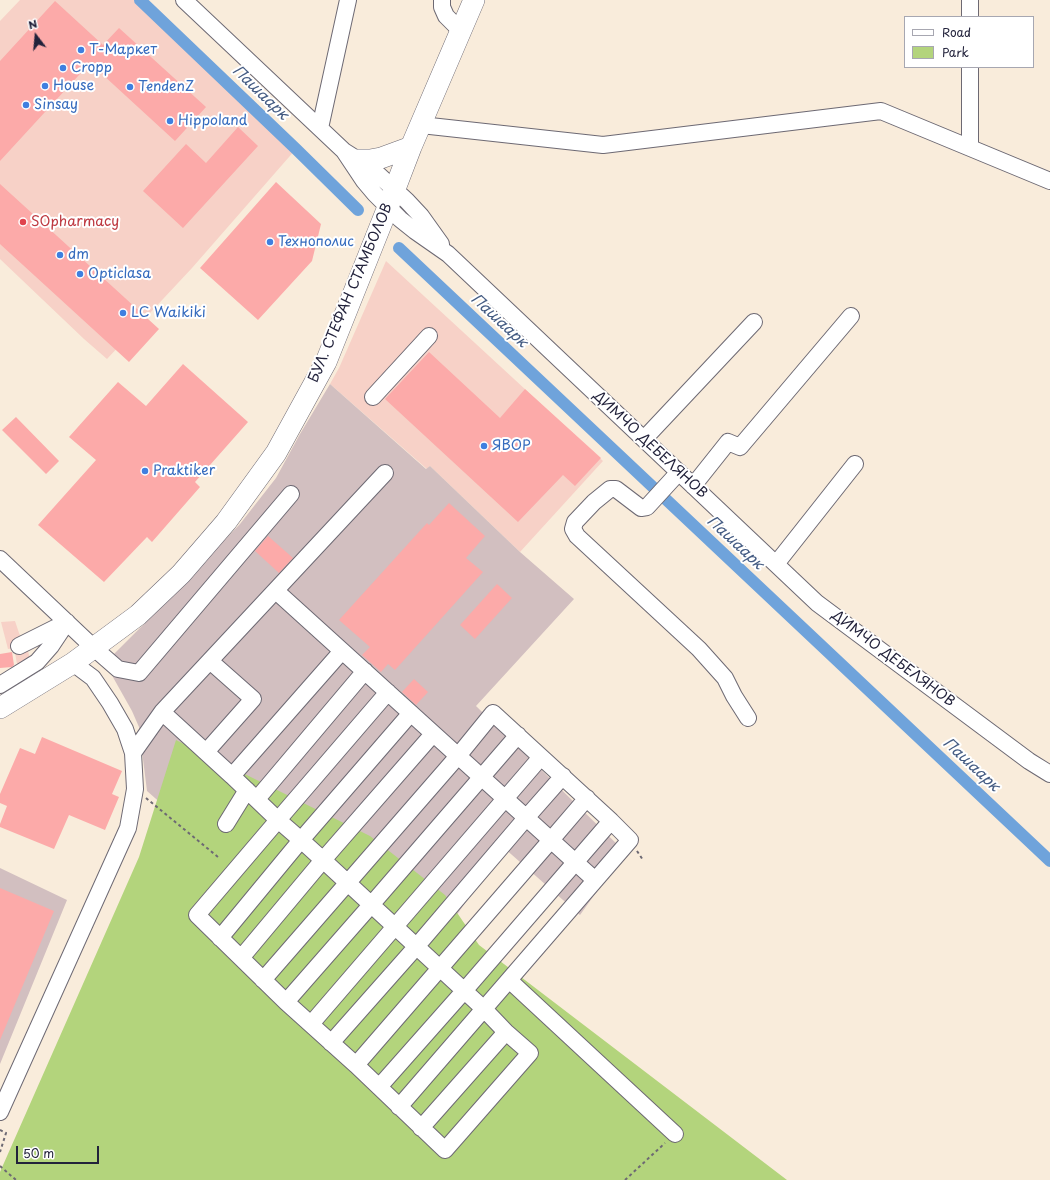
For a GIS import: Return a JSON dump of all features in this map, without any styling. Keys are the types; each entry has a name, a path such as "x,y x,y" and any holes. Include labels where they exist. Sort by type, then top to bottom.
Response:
{"main road":[{"name":"БУЛ. СТЕФАН СТАМБОЛОВ","path":"0,708 73,663 138,615 180,574 226,522 276,453 326,362 410,147 474,0"},
{"path":"351,155 370,160 381,158 410,147"}],"street":[{"path":"184,0 320,128 351,155"},
{"path":"320,128 348,0"},
{"path":"442,0 442,7 446,16 461,32"},
{"path":"970,0 970,16"},
{"path":"970,68 970,147"},
{"path":"420,125 603,144 881,111 1050,181"},
{"name":"ДИМЧО ДЕБЕЛЯНОВ","path":"351,155 364,181 374,194 391,198 400,219 448,254 817,603 1029,761 1050,774"},
{"path":"693,486 728,442 740,447 851,316"},
{"path":"644,439 754,322"},
{"path":"373,397 429,336"},
{"path":"776,564 855,464"},
{"path":"679,472 647,507 641,508 616,489 610,489 594,502 575,522 573,529 577,536 699,649 725,678 748,718"},
{"path":"133,753 162,712 385,474"},
{"path":"0,559 118,669 139,673 291,494"},
{"path":"276,591 595,880"},
{"path":"19,646 67,622"},
{"path":"0,685 36,662 51,646 67,622"},
{"path":"232,776 342,651"},
{"path":"206,752 253,699 210,661"},
{"path":"0,1112 128,828 135,789 133,753 125,729 93,678 73,663"},
{"path":"226,824 365,671"},
{"path":"162,712 278,820 484,1009 506,1032 530,1052 445,1150 332,1042 286,1002 197,915 278,820 388,692"},
{"path":"220,938 301,840 411,713"},
{"path":"263,980 458,756 493,713 587,798 630,840 400,1107"},
{"path":"241,958 323,860 433,734"},
{"path":"286,1002 518,735"},
{"path":"311,1024 541,757"},
{"path":"332,1042 563,776"},
{"path":"356,1065 587,798"},
{"path":"379,1087 611,821"},
{"path":"509,980 675,1134"},
{"path":"421,1128 506,1032"}],"path":[{"path":"135,789 218,857"},
{"path":"0,1130 6,1133 0,1152"},
{"path":"625,1180 675,1134"},
{"path":"0,1166 16,1180"}],"shaded area":[{"path":"20,0 140,0 296,149 192,268 107,359 0,259 0,21"},
{"path":"386,261 603,461 520,552 430,466 427,469 330,384 339,368"},
{"path":"330,384 426,469 430,466 520,552 574,599 476,706 625,852 580,915 503,847 448,928 213,849 147,791 139,727 132,711 105,663 240,524 276,478"},
{"path":"15,621 28,651 31,663 18,669 14,648 8,649 1,622"},
{"path":"0,868 67,900 0,1064"}],"green space":[{"path":"176,740 370,836 445,895 479,945 787,1180 0,1180 0,1172 139,857"}],"building":[{"path":"55,1 103,45 119,28 206,107 175,141 90,63 0,161 0,61"},
{"path":"238,127 258,146 183,228 143,191 186,144 206,163"},
{"name":"Технополис","path":"276,182 321,224 312,261 258,320 200,268"},
{"path":"0,184 159,329 129,362 0,244"},
{"name":"ЯВОР","path":"429,352 500,418 525,389 601,458 575,486 563,475 518,522 385,399"},
{"name":"Praktiker","path":"183,364 248,422 195,482 200,487 152,542 147,537 104,582 38,525 96,460 69,437 118,382 146,406"},
{"path":"16,417 59,461 46,474 2,430"},
{"path":"449,503 485,536 466,558 483,572 395,670 388,664 381,672 362,655 370,647 339,620 427,523 429,525"},
{"path":"268,536 293,558 279,573 255,551"},
{"path":"497,584 512,598 475,639 460,625"},
{"path":"12,652 14,665 12,667 0,668 0,654"},
{"path":"414,679 428,692 416,705 402,692"},
{"path":"42,737 122,771 112,794 119,797 105,830 69,815 54,849 0,827 7,806 0,803 0,794 20,748 35,754"},
{"path":"0,888 54,911 0,1040"}],"waterway":[{"name":"Пашаарк","path":"140,0 358,210"},
{"name":"Пашаарк","path":"399,248 1050,861"}],"place":[{"name":"Т-Маркет","path":"81,50"},
{"name":"Cropp","path":"63,68"},
{"name":"House","path":"45,86"},
{"name":"TendenZ","path":"130,87"},
{"name":"Sinsay","path":"26,105"},
{"name":"Hippoland","path":"170,121"},
{"name":"SOpharmacy","path":"23,222"},
{"name":"Технополис","path":"270,242"},
{"name":"dm","path":"60,255"},
{"name":"Opticlasa","path":"80,274"},
{"name":"LC Waikiki","path":"123,313"},
{"name":"ЯВОР","path":"484,446"},
{"name":"Praktiker","path":"145,471"}]}
